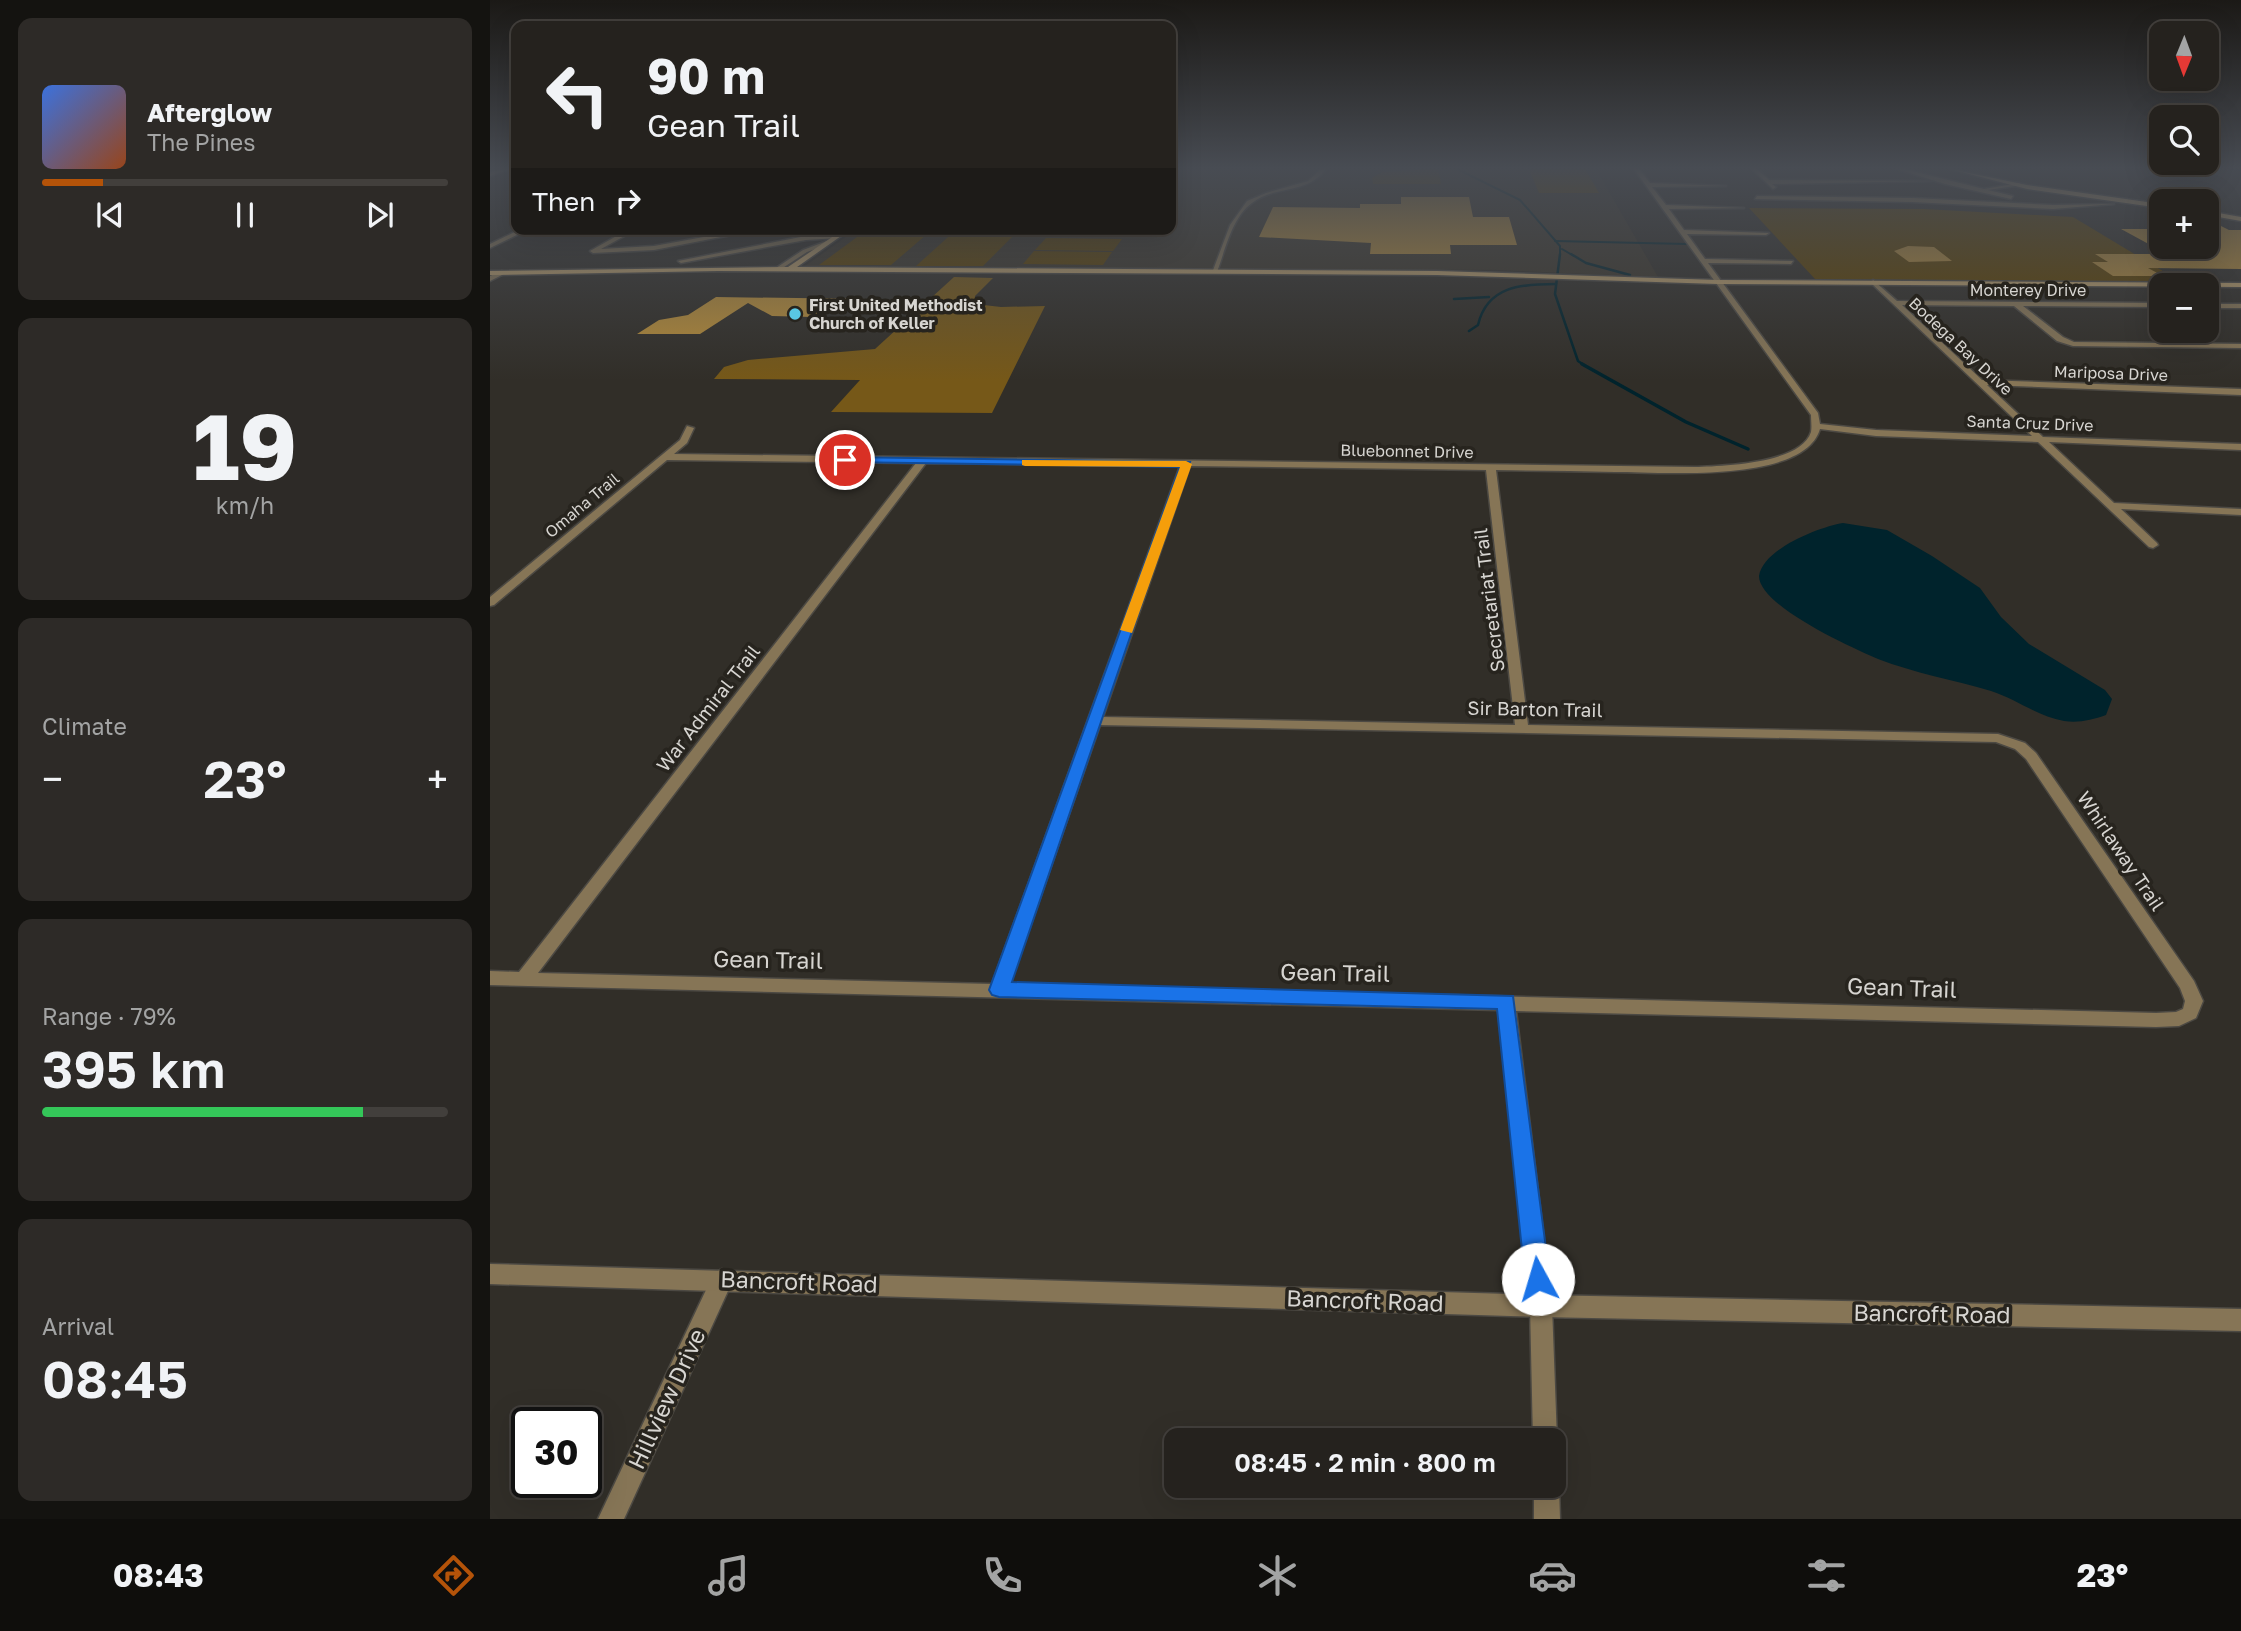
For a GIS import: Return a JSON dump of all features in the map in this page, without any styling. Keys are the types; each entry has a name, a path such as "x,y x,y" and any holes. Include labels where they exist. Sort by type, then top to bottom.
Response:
{"main road":[{"path":"789,270 832,240"},
{"path":"490,273 776,270 1214,272 1538,276 1718,282 2241,285"}],"street":[{"path":"614,240 593,251 654,248 699,240"},
{"path":"681,261 796,240"},
{"path":"1214,272 1229,240"},
{"path":"1688,240 1815,415 1818,426"},
{"path":"776,270 805,251 827,243"},
{"path":"1705,261 1791,262"},
{"path":"490,279 502,273"},
{"name":"Bodega Bay Drive","path":"1873,282 2153,545"},
{"name":"Monterey Drive","path":"1895,303 2149,306"},
{"path":"2016,304 2060,340 2073,344 2241,346"},
{"path":"2219,306 2241,306"},
{"name":"Mariposa Drive","path":"1980,382 2241,392"},
{"name":"Santa Cruz Drive","path":"1818,426 1876,433 2241,447"},
{"name":"Bluebonnet Drive","path":"664,457 1491,468 1738,468 1777,460 1804,447 1815,436 1818,426"},
{"name":"Omaha Trail","path":"490,603 686,438 690,428"},
{"name":"War Admiral Trail","path":"523,979 923,461"},
{"path":"999,990 1186,464"},
{"name":"Secretariat Trail","path":"1491,468 1522,728"},
{"path":"2112,506 2241,512"},
{"name":"Sir Barton Trail","path":"1095,721 1973,735"},
{"name":"Whirlaway Trail","path":"1973,735 1998,737 2020,746 2031,756 2188,986 2194,1001 2190,1013 2179,1019"},
{"name":"Gean Trail","path":"490,978 2179,1019"},
{"path":"1506,1002 1541,1306 1545,1428"},
{"name":"Bancroft Road","path":"490,1274 1541,1306 2241,1320"},
{"name":"Hillview Drive","path":"611,1519 722,1280"},
{"path":"1546,1498 1547,1519"}],"shaded area":[{"path":"842,240 1637,240 1658,277 1498,270 805,266"},
{"path":"853,240 920,240 891,265 819,265"},
{"path":"945,240 1009,240 983,266 916,266"},
{"path":"1044,240 1121,240 1113,251 1035,250"},
{"path":"1779,240 2111,240 2166,273 2149,273 2149,282 1815,279"},
{"path":"1034,251 1112,252 1103,265 1023,264"},
{"path":"954,277 993,278 975,296 975,304 1001,307 1045,306 992,413 831,412 860,380 714,379 724,367 748,360 875,349"}],"water":[{"path":"1843,523 1887,530 1980,588 2001,617 2029,644 2105,690 2112,699 2106,715 2080,721 2054,719 1991,691 1878,659 1829,636 1790,613 1763,588 1759,576 1763,566 1781,548 1807,534"}],"building":[{"path":"1313,240 1516,240 1517,245 1450,245 1451,254 1370,254 1371,243"},
{"path":"2219,240 2241,240 2241,269 2148,268 2157,273 2149,273 2149,276 2113,276 2092,262 2108,262 2095,254 2149,254 2149,259 2219,259"},
{"path":"1908,246 1934,247 1952,261 1909,262 1894,251"},
{"name":"First United Methodist Church of Keller","path":"716,297 866,299 867,304 812,317 772,316 748,303 700,334 637,334 659,320 688,315"}],"waterway":[{"path":"1556,241 1687,244"},
{"path":"1556,241 1560,246 1560,254"},
{"path":"1562,249 1574,256"},
{"path":"1560,254 1555,294 1578,361 1584,365"},
{"path":"1571,254 1586,263 1630,275"},
{"path":"1469,331 1478,325 1482,312 1497,295 1518,287 1556,284"},
{"path":"1454,299 1489,297"},
{"path":"1582,364 1686,422 1748,449"}],"slow traffic":[{"path":"1025,463 1186,464 1127,630"}],"place":[{"name":"First United Methodist Church of Keller","path":"795,314"}],"route":[{"path":"845,460 1186,464 999,990 1506,1002 1538,1279"}]}
